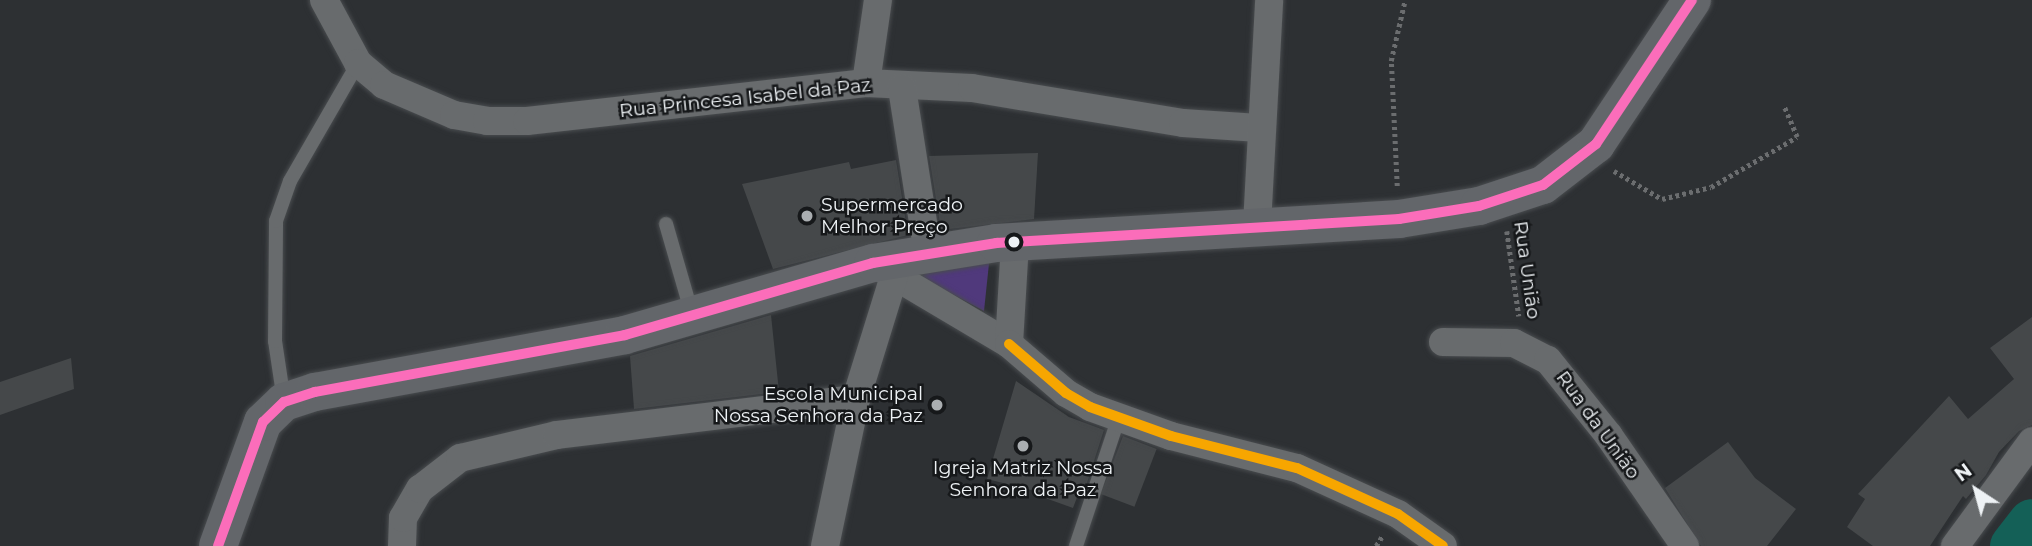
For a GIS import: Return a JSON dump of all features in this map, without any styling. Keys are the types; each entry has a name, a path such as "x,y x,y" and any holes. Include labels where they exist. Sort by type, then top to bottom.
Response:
{"street":[{"name":"Rua Princesa Isabel da Paz","path":"324,0 358,63 384,85 421,103 487,121 527,121 866,83 902,88 972,88 1183,123 1259,128"},
{"path":"866,83 878,0"},
{"path":"1256,225 1259,128 1269,0"},
{"path":"218,546 262,422 285,402 417,371 625,335 692,315 883,270 928,254 1015,242 1256,225 1399,219 1502,199 1560,175 1587,154 1620,112 1692,0"},
{"path":"902,88 928,254"},
{"path":"1009,344 1015,242"},
{"path":"883,270 1009,344 1066,393 1118,420 1297,468 1398,514 1443,546"},
{"path":"825,546 883,270"},
{"path":"1443,342 1523,345"},
{"name":"Rua da União","path":"1523,345 1558,370 1609,436 1675,543"},
{"path":"402,546 403,518 420,489 460,458 556,435 856,399"},
{"path":"1955,546 2032,441"}],"lane":[{"path":"285,402 275,341 276,221 290,181 358,63"},
{"path":"666,223 692,315"},
{"path":"1076,546 1118,420"}],"path":[{"path":"1399,219 1391,61 1405,0"},
{"path":"1587,154 1662,199 1712,187 1797,137 1784,106"},
{"name":"Rua União","path":"1502,199 1523,345"}],"shaded area":[{"path":"990,254 984,311 898,265"}],"building":[{"path":"1038,153 1034,219 941,230 929,156"},
{"name":"Supermercado Melhor Preço","path":"896,160 908,235 773,269 742,184 849,162 851,169"},
{"path":"771,315 779,392 634,409 630,356"},
{"path":"2032,317 2032,425 2019,431 1999,452 1986,475 1966,499 1963,496 1930,546 1873,546 1847,527 1865,499 1858,494 1949,396 1968,419 2014,379 1990,348"},
{"path":"71,358 74,389 0,415 0,382"},
{"path":"1016,381 1069,417 1104,430 1085,489 1081,487 1073,508 1034,494 1035,491 987,479"},
{"path":"1123,436 1157,449 1134,507 1101,494"},
{"path":"1728,442 1755,478 1796,509 1767,546 1701,546 1665,488"}],"waterway":[{"path":"2014,546 2032,523"}],"transit line":[{"path":"218,546 263,422 284,402 315,392 625,335 873,263 996,243 1399,219 1479,206 1543,185 1596,144 1692,0"},
{"path":"1009,344 1066,393 1090,407 1171,436 1297,468 1398,514 1443,546"}],"place":[{"name":"Supermercado Melhor Preço","path":"807,216"},
{"name":"Escola Municipal Nossa Senhora da Paz","path":"937,405"},
{"name":"Igreja Matriz Nossa Senhora da Paz","path":"1023,446"}]}
